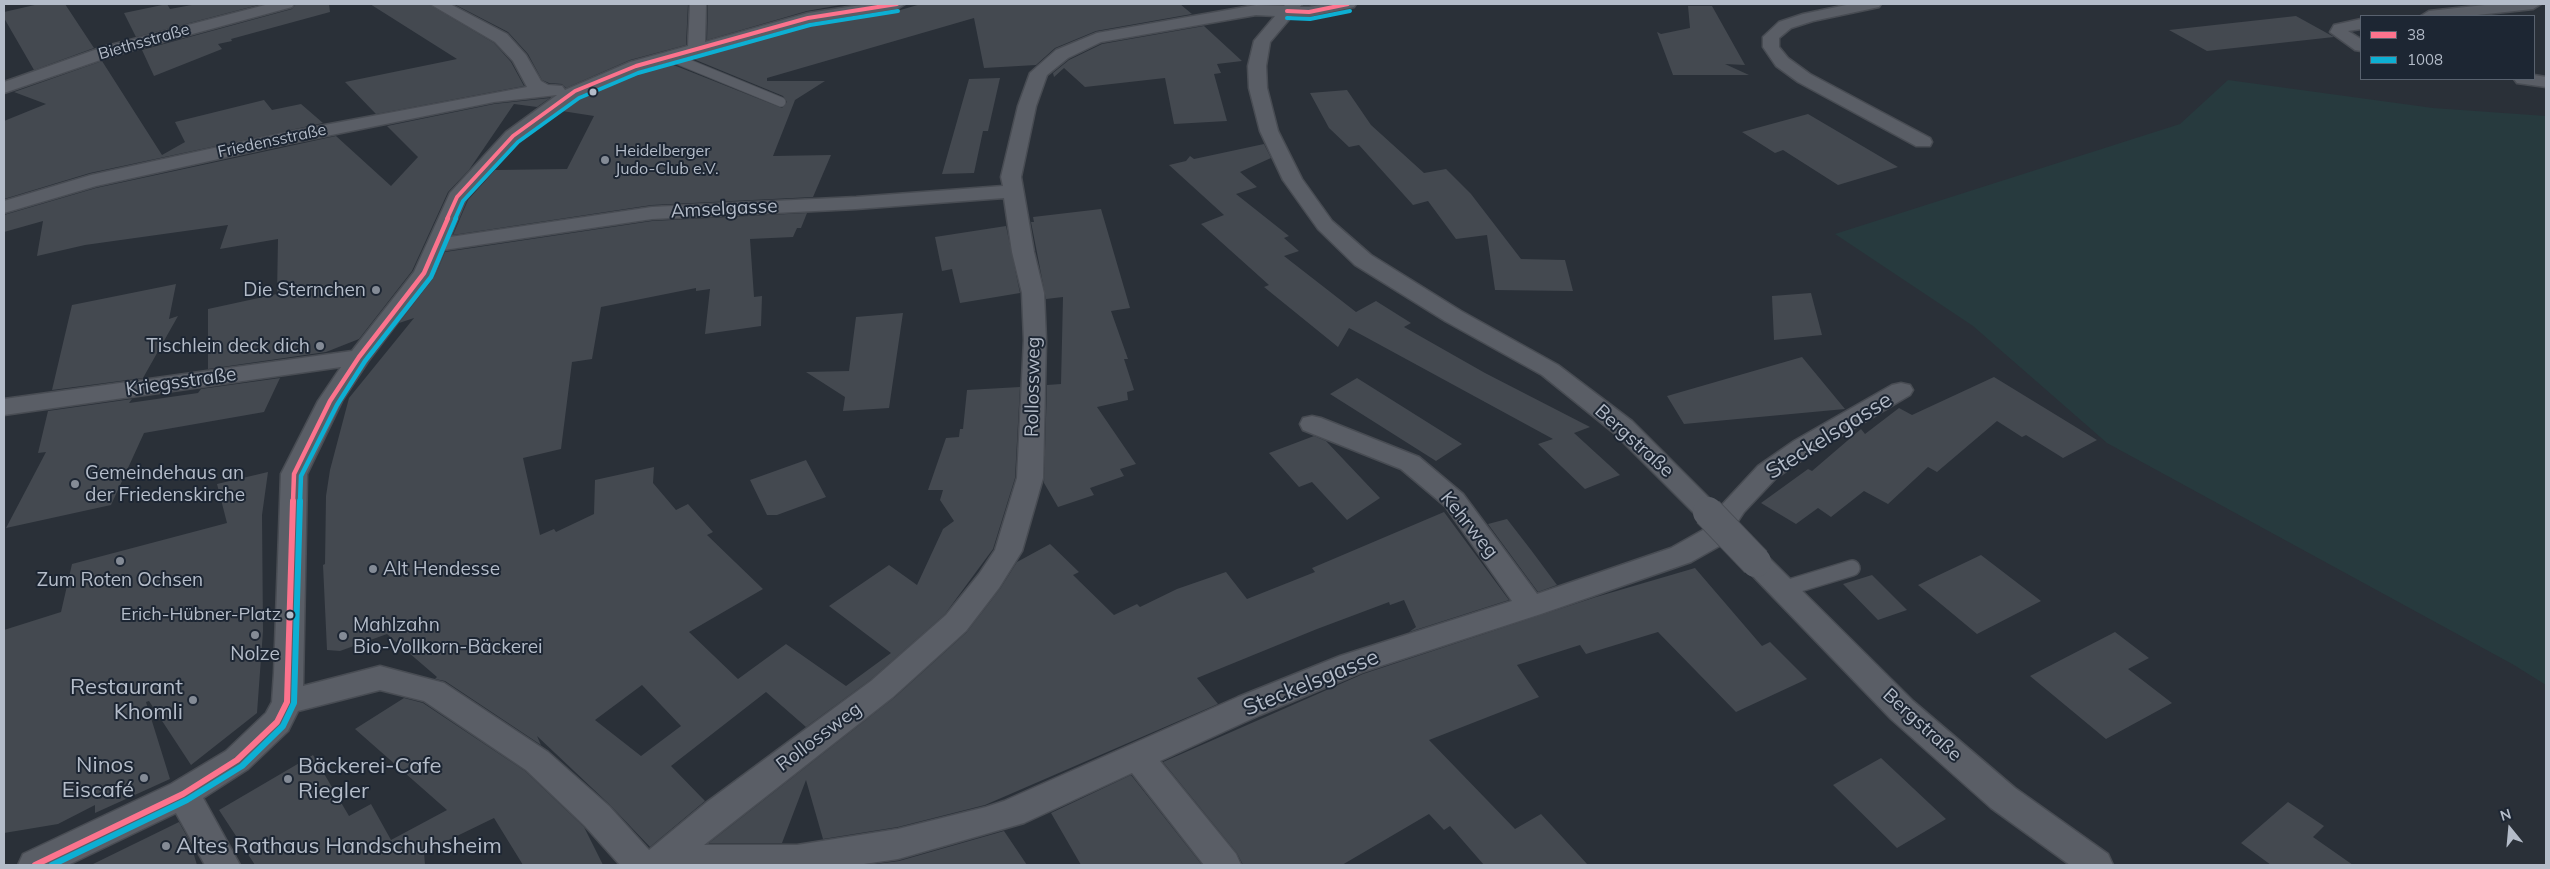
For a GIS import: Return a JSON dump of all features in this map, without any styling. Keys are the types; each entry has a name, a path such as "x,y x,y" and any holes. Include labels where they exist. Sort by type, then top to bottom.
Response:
{"street":[{"name":"Biethsstraße","path":"4,88 109,52 286,4"},
{"path":"438,4 476,22 501,38 520,59 534,84 544,90"},
{"path":"696,49 698,4"},
{"path":"35,865 183,794 251,749 277,722 287,702 294,474 330,401 359,356 415,288 437,245 457,197 520,130 575,91 615,73 817,10 897,4"},
{"name":"Rollossweg","path":"655,865 719,812 856,711 956,623 990,581 1008,551 1030,478 1035,340 1033,293 1023,252 1011,177 1027,106 1039,73 1062,54 1077,45 1122,33 1256,10 1290,7 1308,12 1348,4"},
{"path":"1873,4 1816,15 1785,25 1771,38 1771,48 1782,62 1804,78 1922,142"},
{"path":"2438,15 2533,4"},
{"name":"Bergstraße","path":"1290,7 1262,41 1257,66 1258,88 1269,131 1293,180 1325,225 1363,260 1453,316 1550,370 1623,427 1902,710 2003,798 2096,865"},
{"path":"2360,24 2340,28 2338,32 2360,45"},
{"path":"2531,80 2546,82"},
{"name":"Friedensstraße","path":"4,207 91,181 282,139 494,97 544,90 575,91"},
{"name":"Amselgasse","path":"437,245 652,213 948,197 1013,191"},
{"name":"Kriegsstraße","path":"4,407 359,356"},
{"name":"Steckelsgasse","path":"673,865 713,858 797,860 898,844 1012,813 1249,706 1351,664 1612,580 1701,546 1713,538 1735,506 1767,472 1804,447 1902,390"},
{"name":"Kehrweg","path":"1312,424 1410,463 1418,469 1454,500 1531,607"},
{"path":"287,702 380,678 434,691 537,761 597,816 641,865"},
{"path":"1138,757 1224,865"},
{"path":"183,794 223,865"}],"lane":[{"path":"669,56 780,102"},
{"path":"1783,589 1852,568"}],"green space":[{"path":"2228,80 2433,108 2546,116 2546,685 2514,665 2107,443 1973,326 1835,234 2180,124"}],"building":[{"path":"39,4 65,4 94,48 34,70 4,18 4,12"},
{"path":"167,4 170,9 197,4 262,4 136,37 124,13"},
{"path":"296,4 329,4 330,12 231,39 232,41 218,44 222,49 154,76 142,50 292,9"},
{"path":"370,4 428,4 494,43 511,62 524,86 376,114 345,82 457,59"},
{"path":"454,4 688,4 686,45 630,60 566,88 562,84 549,83 542,80 528,54 508,32"},
{"path":"708,4 846,4 807,11 707,40"},
{"path":"921,4 1180,4 1192,14 1096,31 1055,48 1036,65 984,68 974,18 767,78 767,81 825,81 795,100 773,156 831,155 813,197 652,205 453,235 468,200 495,170 567,169 594,116 562,111 582,97 643,72 671,64 782,108 787,102 783,96 691,58 810,25 897,11"},
{"path":"1688,6 1712,6 1745,65 1725,64 1749,75 1673,75 1657,32 1661,34 1690,28"},
{"path":"2296,16 2334,37 2207,51 2169,30"},
{"path":"1204,26 1242,61 1217,64 1221,73 1214,74 1227,121 1174,124 1165,78 1085,87 1064,68 1054,77 1053,73 1069,60 1102,44"},
{"path":"102,61 162,155 185,142 175,122 264,100 272,110 301,104 323,123 90,173 4,199 4,121 46,104 14,92"},
{"path":"1000,78 988,131 983,131 974,173 942,174 969,79"},
{"path":"1347,90 1371,125 1424,173 1446,169 1471,194 1521,259 1565,260 1573,291 1495,290 1487,235 1456,239 1428,201 1413,205 1359,145 1349,147 1329,128 1310,93"},
{"path":"550,98 537,107 514,104 469,170 448,192 412,271 359,339 326,352 208,369 208,309 277,294 278,239 220,249 228,225 85,245 37,256 43,221 4,232 4,215 96,188 336,136 391,186 418,157 387,126 494,104"},
{"path":"1808,114 1898,167 1838,185 1783,150 1775,153 1742,132"},
{"path":"1264,144 1271,158 1240,172 1257,187 1236,194 1289,236 1284,238 1299,251 1284,256 1356,312 1376,301 1411,323 1404,327 1485,373 1590,427 1574,433 1620,475 1585,489 1538,444 1553,439 1349,328 1338,347 1264,287 1269,285 1201,224 1224,215 1169,165 1186,161 1190,156 1194,159"},
{"path":"1101,209 1130,308 1111,311 1128,359 1124,359 1134,390 1127,392 1128,400 1097,407 1136,464 1120,469 1124,476 1090,488 1094,495 1058,507 1044,483 1047,385 1061,384 1063,297 1046,299 1031,222 1034,222 1033,217"},
{"path":"807,213 801,228 797,228 793,237 750,239 754,297 762,296 761,326 705,334 710,289 696,291 696,288 601,307 592,359 572,362 561,449 523,458 540,535 554,529 556,532 594,514 595,480 654,467 653,483 676,510 688,504 713,532 707,535 763,589 689,632 738,679 786,644 846,686 891,653 829,606 889,565 917,585 943,529 954,521 940,500 943,490 928,490 946,438 959,437 960,429 963,429 967,390 1020,387 1015,478 993,549 945,614 870,680 806,727 766,692 671,766 705,801 650,847 610,805 537,736 541,745 445,681 435,679 437,677 387,634 340,651 327,650 323,565 325,564 326,496 330,470 349,398 414,318 399,323 436,274 445,252 652,221","holes":["642,685 681,726 641,756 595,720"]},
{"path":"1006,226 1020,293 960,303 952,269 942,271 935,237"},
{"path":"176,284 169,319 178,316 143,378 52,390 72,305"},
{"path":"1811,293 1822,335 1774,340 1772,296"},
{"path":"903,313 889,408 843,411 845,397 806,372 849,371 856,317"},
{"path":"1802,357 1845,409 1684,424 1667,396"},
{"path":"1994,377 2097,440 2063,458 2026,435 2022,437 1997,421 1937,472 1928,467 1888,504 1864,491 1831,517 1818,508 1796,524 1761,503 1808,469 1812,471 1861,429 1865,434 1899,408 1912,415"},
{"path":"280,378 264,412 144,433 111,505 6,528 46,452 38,453 48,411 132,399 129,403 198,393 201,389"},
{"path":"1357,378 1462,444 1436,461 1330,394"},
{"path":"1314,436 1326,441 1380,498 1347,520 1312,482 1299,487 1269,453"},
{"path":"806,460 826,497 777,515 767,515 750,480"},
{"path":"268,472 262,515 263,631 257,713 191,765 149,701 146,702 170,779 95,813 95,805 58,824 4,833 4,630 61,612 72,564 227,523 217,484"},
{"path":"1444,512 1509,600 1409,632 1416,627 1404,600 1390,605 1389,602 1317,629 1197,678 1218,704 985,805 898,827 823,839 806,780 782,843 709,843 894,698 967,632 1000,589 1017,562 1050,544 1079,572 1073,575 1114,615 1137,604 1140,607 1177,589 1226,572 1247,599 1315,572 1312,568"},
{"path":"1507,519 1557,585 1538,592 1488,524"},
{"path":"1981,555 2041,601 1977,634 1918,585"},
{"path":"1695,568 1762,646 1770,642 1807,679 1736,712 1658,632 1586,654 1580,645 1517,665 1539,697 1429,740 1515,829 1541,814 1588,865 1484,865 1450,826 1444,830 1429,814 1342,865 1243,865 1237,853 1163,762 1363,674 1596,597"},
{"path":"1872,575 1907,610 1878,620 1843,584"},
{"path":"2115,632 2149,658 2128,669 2172,703 2106,739 2030,676"},
{"path":"404,698 423,703 525,771 584,827 603,865 523,865 494,818 424,852 425,865 255,865 219,810 313,755 349,816 371,804 391,840 447,810 355,729"},
{"path":"1881,758 1946,819 1897,848 1833,785"},
{"path":"1131,775 1202,865 1081,865 1051,813"},
{"path":"2288,802 2324,826 2313,837 2353,865 2271,865 2241,843"},
{"name":"Altes Rathaus Handschuhsheim","path":"179,822 190,842 197,865 91,865"},
{"path":"1004,831 1027,865 868,865 899,861"}],"transit line":[{"name":"38","path":"35,865 183,794 237,760 277,722 287,702 289,673 294,474 330,401 359,357 424,273 457,197 513,136 575,91 636,66 808,18 897,4"},
{"name":"38","path":"1287,11 1309,12 1348,4"},
{"name":"1008","path":"52,865 187,800 242,766 283,726 294,703 301,476 337,405 365,361 431,277 463,201 518,142 579,98 638,73 810,25 898,11"},
{"name":"1008","path":"1287,18 1310,19 1350,11"}],"place":[{"name":"Heidelberger Judo-Club e.V.","path":"605,160"},
{"name":"Die Sternchen","path":"376,290"},
{"name":"Tischlein deck dich","path":"320,346"},
{"name":"Gemeindehaus an der Friedenskirche","path":"75,484"},
{"name":"Zum Roten Ochsen","path":"120,561"},
{"name":"Alt Hendesse","path":"373,569"},
{"name":"Erich-Hübner-Platz","path":"290,615"},
{"name":"Nolze","path":"255,635"},
{"name":"Mahlzahn Bio-Vollkorn-Bäckerei","path":"343,636"},
{"name":"Restaurant Khomli","path":"193,700"},
{"name":"Ninos Eiscafé","path":"144,778"},
{"name":"Bäckerei-Cafe Riegler","path":"288,779"},
{"name":"Altes Rathaus Handschuhsheim","path":"166,846"}]}
